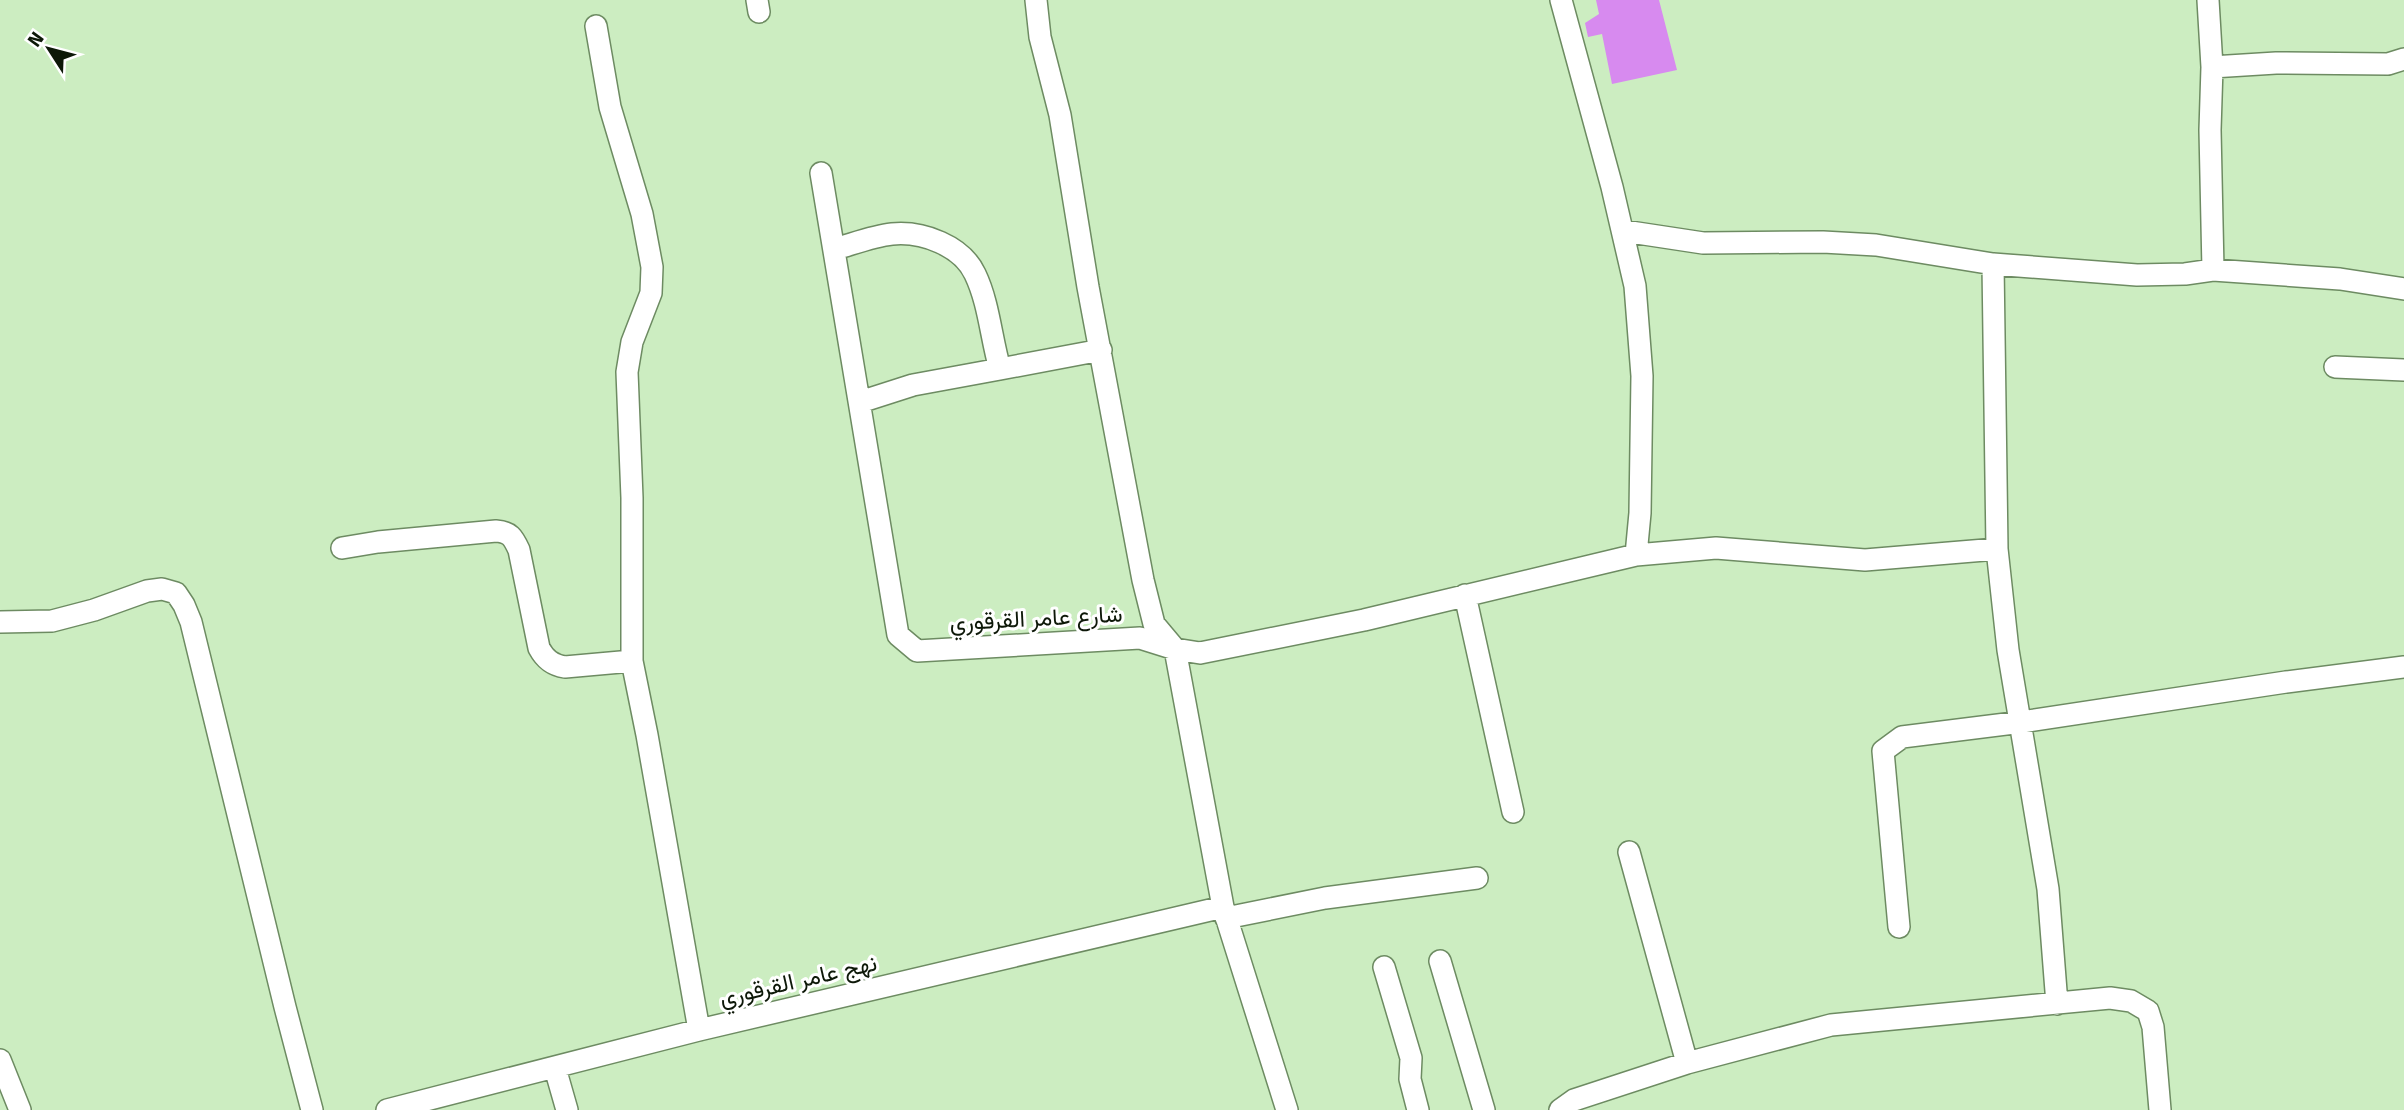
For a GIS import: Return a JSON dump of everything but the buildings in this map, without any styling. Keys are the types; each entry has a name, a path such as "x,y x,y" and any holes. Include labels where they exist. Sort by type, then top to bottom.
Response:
{"street":[{"path":"1036,0 1040,37 1060,115 1088,287 1143,580 1154,624 1175,649 1225,912 1287,1110"},
{"path":"1561,0 1624,231 1634,286 1642,376 1640,513 1636,555"},
{"path":"2208,0 2212,67 2210,130 2213,270"},
{"path":"596,26 610,107 642,214 652,267 651,293 632,342 627,372 632,498 632,661 698,1030"},
{"path":"2212,67 2276,63 2388,64 2404,60"},
{"name":"شارع عامر القرقوري","path":"821,173 898,635 917,652 1140,638 1175,649 1200,653 1364,620 1636,555 1716,548 1865,560 1997,549"},
{"path":"1624,231 1703,243 1822,242 1877,246 1993,264 2137,275 2185,274 2213,270 2340,279 2404,289"},
{"path":"835,249 893,234 920,236 947,246 963,256 975,273 982,294 1000,369"},
{"path":"1993,264 1997,549 2008,650 2048,889 2057,1004"},
{"path":"860,402 912,385 1101,350"},
{"path":"2335,367 2404,370"},
{"path":"342,548 378,542 507,532 513,537 519,550 539,648 544,656 557,666 565,667 632,661"},
{"path":"0,622 52,621 94,610 147,591 162,589 176,593 184,605 191,622 312,1110"},
{"path":"1465,595 1513,812"},
{"path":"1899,928 1883,751 1902,737 2404,667"},
{"path":"1629,852 1687,1063"},
{"name":"نهج عامر القرقوري","path":"387,1110 698,1030 1225,912 1477,878"},
{"path":"1440,961 1484,1110"},
{"path":"1384,967 1411,1058 1410,1079 1418,1110"},
{"path":"1559,1110 1574,1100 1687,1063 1831,1025 2110,998 2131,1002 2148,1011 2153,1027 2160,1110"},
{"path":"0,1060 20,1110"},
{"path":"555,1068 567,1110"}]}
